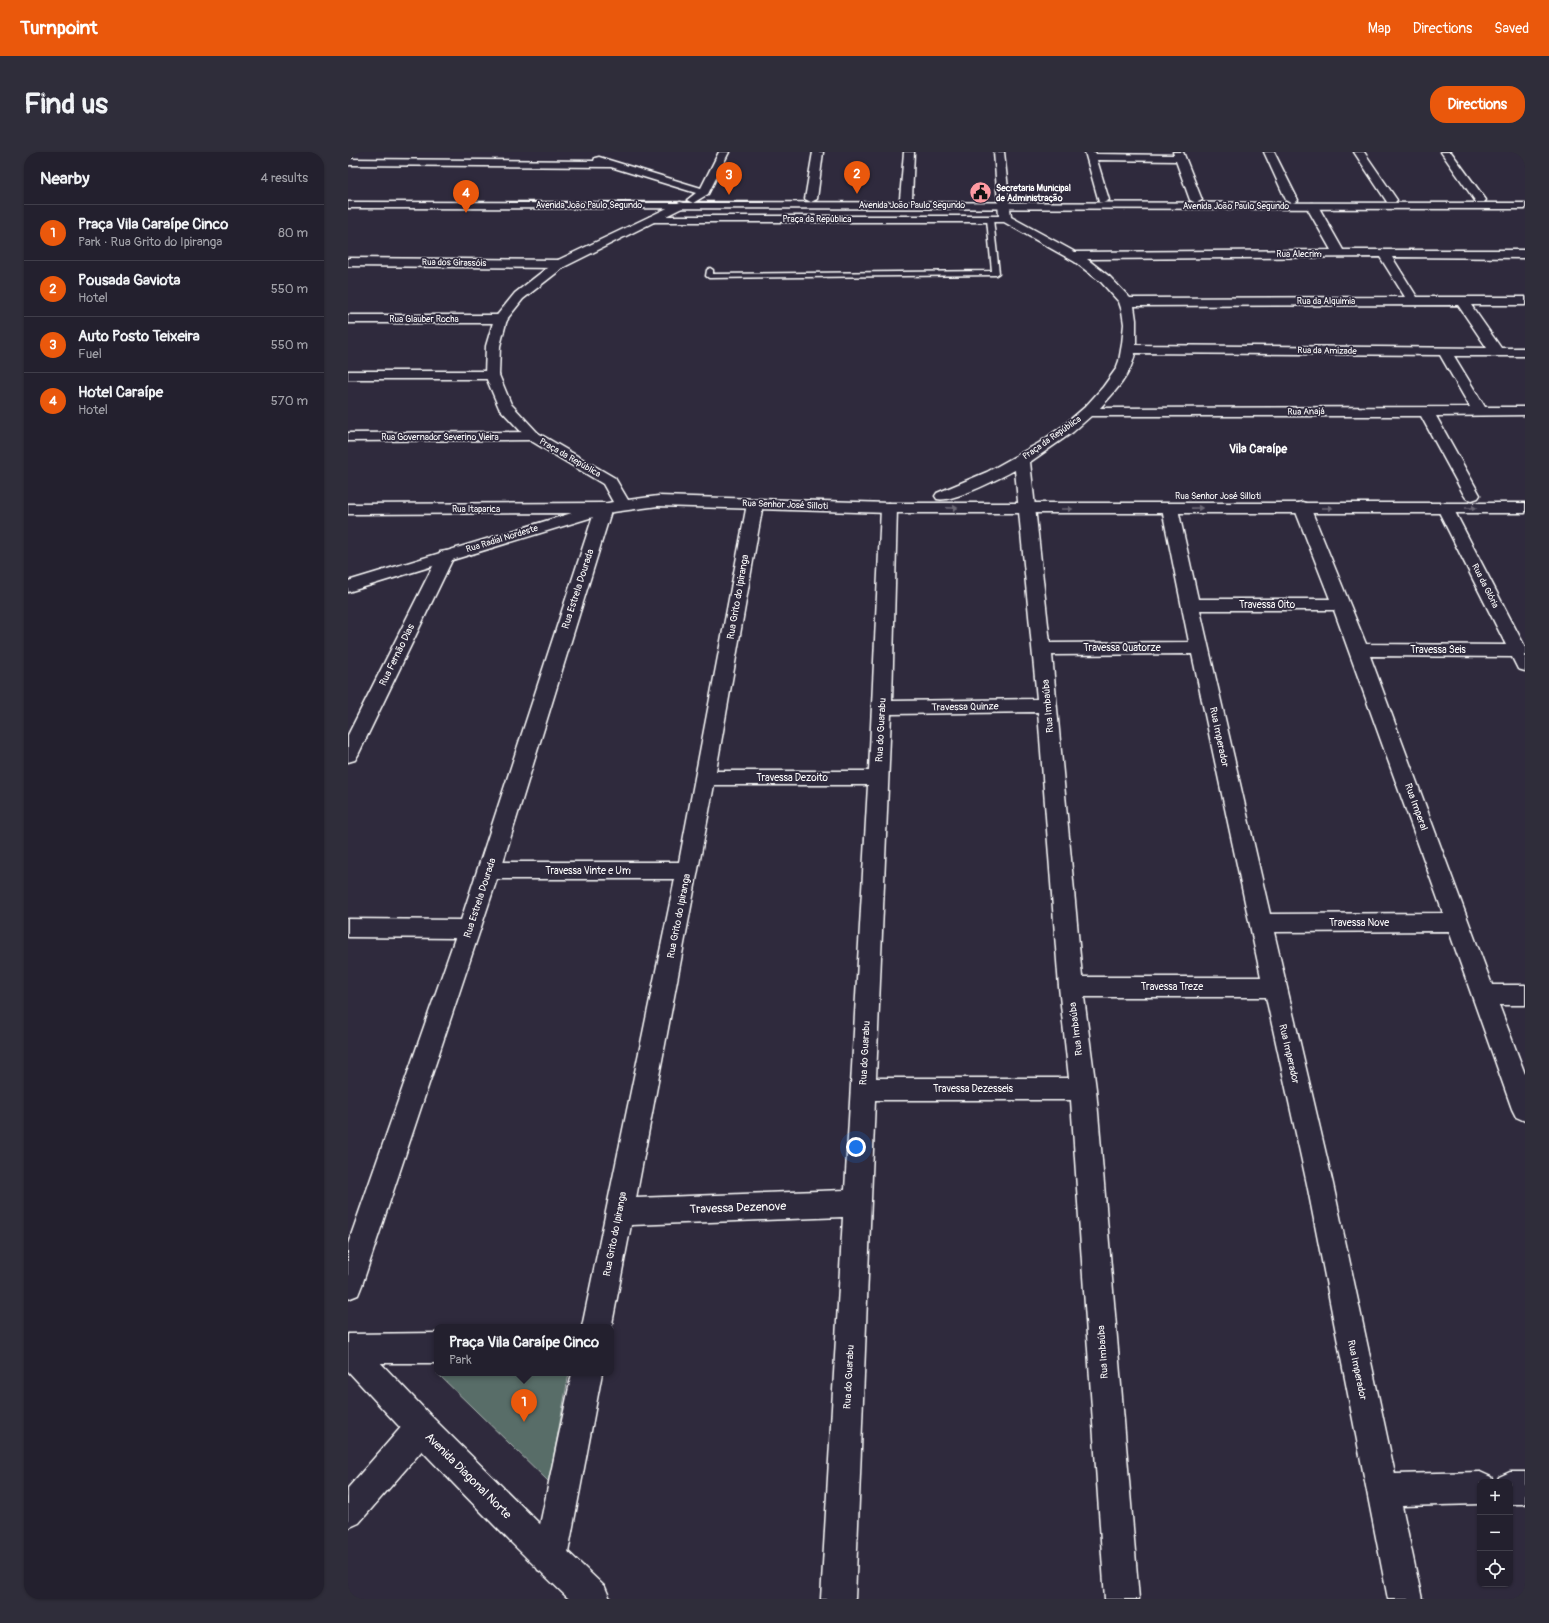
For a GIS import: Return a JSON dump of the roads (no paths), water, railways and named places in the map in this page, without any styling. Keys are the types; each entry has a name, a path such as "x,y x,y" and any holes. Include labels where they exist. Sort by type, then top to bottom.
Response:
{"street":[{"path":"348,171 352,162 365,152"},
{"path":"574,152 704,192"},
{"path":"695,199 704,192 724,152"},
{"path":"811,199 818,152"},
{"path":"906,199 908,152"},
{"path":"999,152 1004,208"},
{"path":"1269,152 1292,200"},
{"path":"1359,152 1391,200"},
{"path":"1446,152 1480,200"},
{"path":"1103,200 1091,155 1179,155 1196,200"},
{"path":"624,167 630,157"},
{"path":"352,162 612,164"},
{"name":"Avenida João Paulo Segundo","path":"348,198 906,199 1004,208 1103,200 1525,200"},
{"name":"Praça da República","path":"613,506 609,480 533,436 504,405 492,375 493,346 501,319 519,296 560,264 695,199"},
{"name":"Avenida João Paulo Segundo","path":"348,205 680,205 1004,208 1525,206"},
{"path":"1312,206 1339,254"},
{"name":"Praça da República","path":"653,218 990,218 1004,208 1019,227 1073,256 1108,281 1126,302 1130,329 1129,349 1124,368 1107,391 1088,412 1059,435 1022,460 1000,473 970,487 943,496"},
{"path":"1384,253 1413,301"},
{"name":"Rua Alecrim","path":"1073,256 1384,253 1525,254"},
{"name":"Rua dos Girassóis","path":"348,262 560,264"},
{"path":"1462,301 1497,352"},
{"name":"Rua da Alquimia","path":"1126,302 1525,301"},
{"name":"Rua Glauber Rocha","path":"348,319 501,319"},
{"name":"Rua da Amizade","path":"1129,349 1525,352"},
{"path":"1446,352 1480,411"},
{"path":"348,375 492,375"},
{"path":"1426,411 1472,495"},
{"name":"Rua Anajá","path":"1088,412 1525,411"},
{"name":"Rua Governador Severino Vieira","path":"348,437 533,436"},
{"name":"Rua Imbaúba","path":"1022,460 1048,705 1071,987 1083,1089 1122,1599"},
{"name":"Rua Senhor José Silloti","path":"658,501 913,508 1027,503 1472,495 1525,496"},
{"name":"Rua Senhor José Silloti","path":"913,508 943,496 1027,503 1170,509 1302,507 1525,508"},
{"name":"Rua Radial Nordeste","path":"348,587 613,506 658,501"},
{"name":"Rua Grito do Ipiranga","path":"598,1324 688,870 755,504"},
{"name":"Rua Itaparica","path":"348,509 613,506"},
{"name":"Rua Estrela Dourada","path":"348,1285 613,506"},
{"name":"Rua Imperal","path":"1302,507 1359,650 1525,1109"},
{"name":"Rua do Guarabu","path":"838,1599 879,778 889,508"},
{"name":"Rua da Glória","path":"1445,508 1521,658"},
{"name":"Rua Imperador","path":"1170,509 1192,604 1226,770 1274,987 1320,1184 1405,1599"},
{"name":"Rua Fernão Dias","path":"348,755 446,556"},
{"name":"Travessa Oito","path":"1192,604 1342,605"},
{"name":"Travessa Quatorze","path":"1042,649 1201,648"},
{"name":"Travessa Seis","path":"1359,650 1521,658"},
{"name":"Travessa Quinze","path":"882,708 1048,705"},
{"name":"Travessa Dezoito","path":"705,778 879,778"},
{"name":"Travessa Vinte e Um","path":"489,871 688,870"},
{"name":"Travessa Nove","path":"1261,923 1457,922"},
{"path":"348,928 469,929"},
{"name":"Travessa Treze","path":"1071,987 1274,987"},
{"path":"1484,995 1525,994"},
{"name":"Travessa Dezesseis","path":"863,1089 1083,1089"},
{"name":"Travessa Dezenove","path":"620,1212 857,1203"},
{"path":"348,1349 434,1348"},
{"name":"Avenida Diagonal Norte","path":"348,1349 421,1428 550,1558 594,1599"},
{"path":"550,1558 586,1376"},
{"path":"348,1512 421,1428"},
{"path":"1382,1490 1477,1488"},
{"path":"1513,1488 1525,1488"}],"lane":[{"path":"710,270 709,276 900,271 996,273 990,218"}],"place":[{"name":"Secretaria Municipal de Administração","path":"981,193"},
{"name":"Pousada Gaviota","path":"857,194"},
{"name":"Auto Posto Teixeira","path":"729,195"},
{"name":"Hotel Caraípe","path":"466,213"},
{"name":"Praça Vila Caraípe Cinco","path":"524,1422"}],"district":[{"name":"Vila Caraípe","path":"1258,449"}]}
